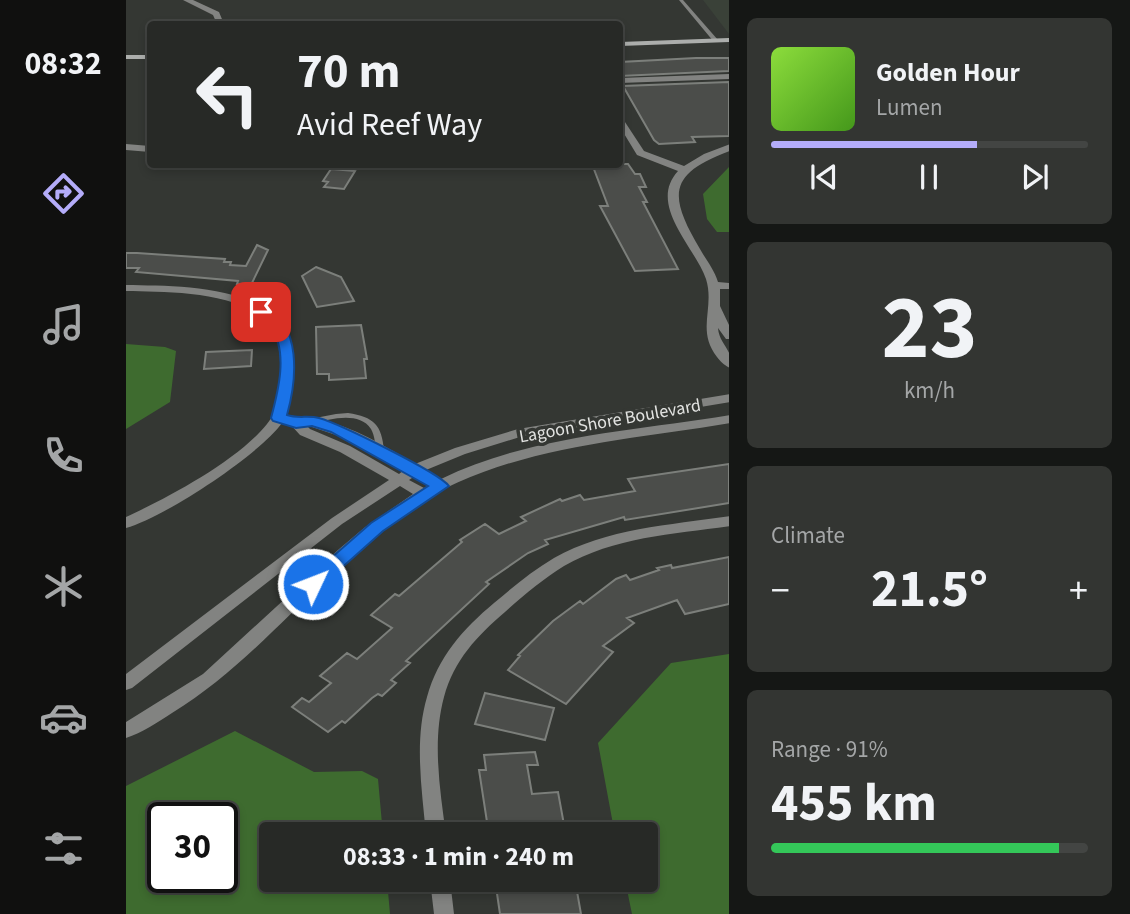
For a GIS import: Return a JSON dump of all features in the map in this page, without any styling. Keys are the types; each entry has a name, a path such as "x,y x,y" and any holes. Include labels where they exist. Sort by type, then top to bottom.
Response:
{"street":[{"path":"187,0 216,14 219,21"},
{"path":"623,44 729,40"},
{"path":"126,57 147,57"},
{"path":"623,81 729,76"},
{"path":"623,126 640,153 685,170"},
{"path":"126,147 147,149"},
{"path":"729,147 710,154 685,170 674,187 674,211 713,285 710,325 713,341 729,364"},
{"path":"713,285 729,286"},
{"path":"126,288 216,295 261,312 276,326 285,343 287,388 279,418 249,449 163,505 126,523"},
{"path":"713,303 720,323 729,337"},
{"path":"261,312 273,306"},
{"name":"Lagoon Shore Boulevard","path":"126,683 337,521 414,470 460,451 518,433 729,398"},
{"path":"279,418 296,423 313,421 336,429 440,486"},
{"name":"Lagoon Shore Boulevard","path":"126,731 177,701 219,671 351,549 424,494 503,461 544,450 729,419"},
{"path":"296,423 305,432 345,449 424,494"},
{"path":"435,822 429,747 432,717 440,684 450,660 466,639 531,579 576,554 599,544 729,521"},
{"path":"441,892 444,914"}],"lane":[{"path":"681,0 716,41"},
{"path":"313,421 340,415 364,418 378,432 380,451"}],"shaded area":[{"path":"703,0 729,0 729,34"},
{"path":"729,167 729,232 717,232 707,219 703,194"},
{"path":"126,344 165,347 176,351 170,402 126,429"},
{"path":"729,654 729,914 632,914 627,892 658,892 658,822 613,822 598,743 671,663"},
{"path":"235,731 314,772 362,771 378,779 382,822 259,822 259,892 388,892 390,914 126,914 126,786"}],"building":[{"path":"729,58 729,71 623,76 623,62"},
{"path":"729,82 729,136 692,137 695,142 659,144 654,140 623,86"},
{"path":"623,164 628,164 635,174 640,174 646,187 639,187 647,202 643,202 678,269 635,271 600,206 608,206 594,168 623,168"},
{"path":"331,169 355,171 344,189 324,187 328,182 323,181"},
{"path":"257,245 268,250 251,285 237,284 238,281 136,272 139,268 126,268 126,253 225,259 224,262 231,262 230,265 246,266"},
{"path":"316,267 341,277 354,301 317,307 302,276"},
{"path":"361,325 367,359 364,359 366,378 329,380 329,374 317,374 316,327"},
{"path":"252,350 251,366 204,369 206,352"},
{"path":"729,464 729,503 625,520 624,517 545,540 548,544 528,553 486,582 489,584 406,661 410,663 391,680 396,683 382,696 378,694 372,698 345,723 342,721 328,732 292,707 302,698 309,702 331,683 320,676 347,653 357,659 392,628 371,615 395,594 399,596 462,542 460,540 485,524 499,534 526,521 521,517 560,499 562,501 580,495 584,500 635,491 628,479"},
{"path":"729,557 729,604 685,614 677,600 627,618 634,623 603,646 613,652 566,704 508,670 520,656 518,655 553,621 580,601 583,604 616,579 626,575 630,580 659,570 657,568 671,565 672,568"},
{"path":"485,693 554,708 545,740 475,724"},
{"path":"535,752 538,765 527,765 532,794 558,792 564,822 487,822 479,770 486,770 484,755"},
{"path":"497,892 577,892 581,914 500,914"}],"route":[{"path":"261,312 276,326 285,343 287,388 279,418 296,423 313,421 336,429 387,454 440,486 377,527 313,584"}]}
